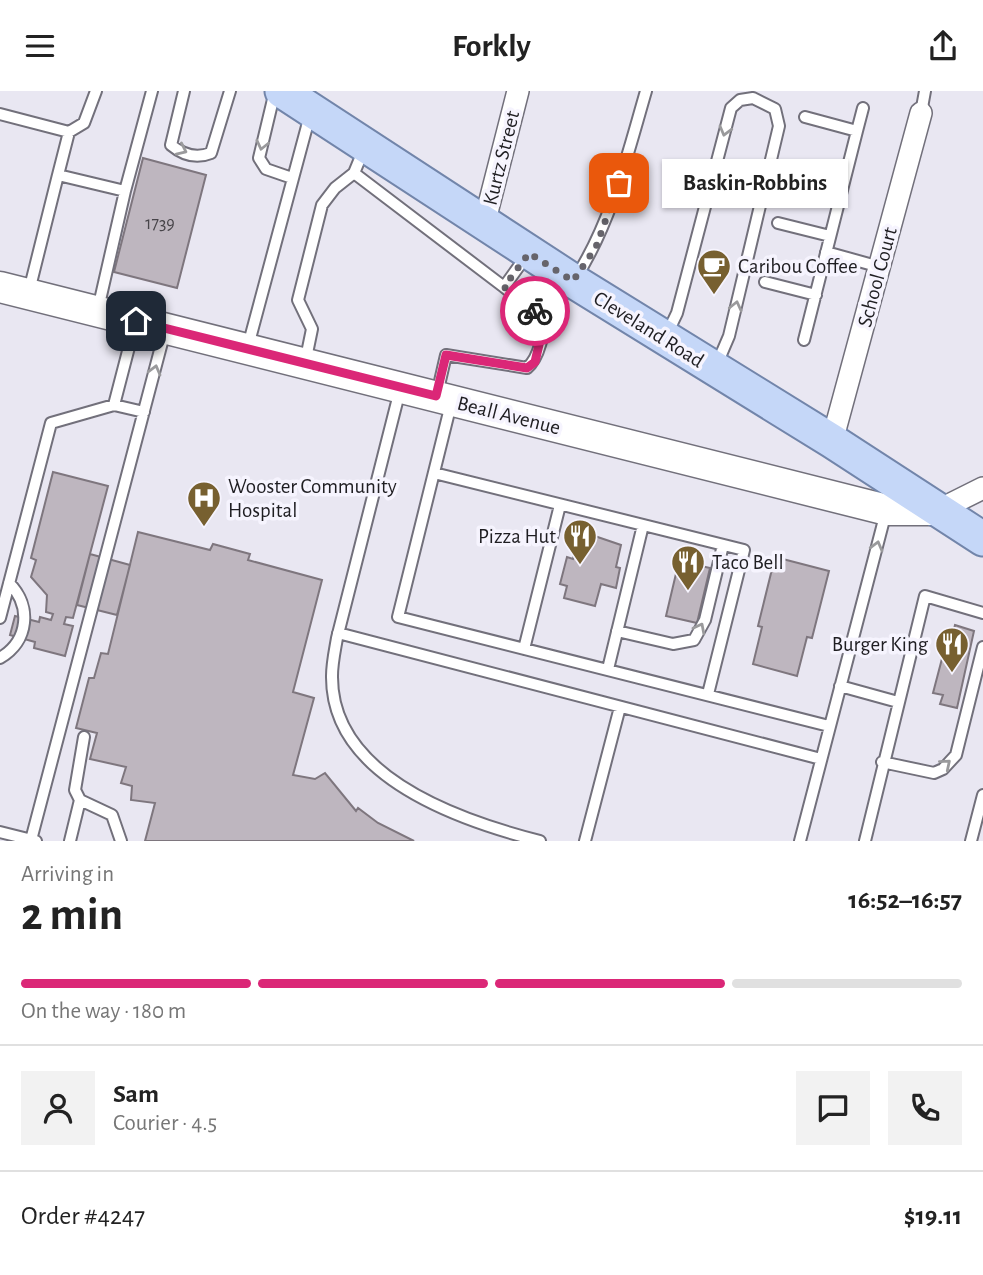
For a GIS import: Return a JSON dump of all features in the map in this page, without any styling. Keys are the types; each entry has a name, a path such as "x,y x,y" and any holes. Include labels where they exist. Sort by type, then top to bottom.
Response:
{"main road":[{"name":"Cleveland Road","path":"282,91 311,111 360,160 484,224 664,339 832,441 983,539"}],"street":[{"name":"Kurtz Street","path":"484,224 518,91"},
{"name":"School Court","path":"832,441 921,113"},
{"name":"Beall Avenue","path":"14,290 887,510 939,510"},
{"path":"939,510 983,488"}],"lane":[{"path":"98,311 125,191 152,91"},
{"path":"184,91 171,145 181,153 201,157 211,153 230,91"},
{"path":"275,91 259,157 266,169 292,178"},
{"path":"573,281 596,247 612,208 646,91"},
{"path":"921,113 925,91"},
{"path":"14,290 58,175 69,132 84,123 94,96"},
{"path":"664,339 677,313 731,108 740,100 765,102 775,109 779,126 729,336 715,370"},
{"path":"804,340 863,108"},
{"path":"247,349 311,111"},
{"path":"0,114 69,132"},
{"path":"805,117 857,131"},
{"path":"305,364 312,329 299,300 319,218 323,205 335,188 360,160 504,287 541,316 544,323 535,362 527,368 446,355 444,399 434,473 398,617 829,726"},
{"path":"58,175 125,191"},
{"path":"791,175 842,188"},
{"path":"778,223 830,236"},
{"path":"826,252 880,267"},
{"path":"504,287 529,253"},
{"path":"765,282 816,295"},
{"path":"114,405 136,321"},
{"path":"0,832 34,840 166,328"},
{"path":"401,388 338,633 332,677 340,717 357,748 380,771 447,812 481,826 540,841"},
{"path":"0,618 51,423 114,405 144,412"},
{"path":"434,473 744,550 708,694"},
{"path":"524,649 560,505"},
{"path":"800,841 887,510"},
{"path":"608,669 643,525"},
{"path":"617,631 673,644 694,640 705,620 723,545"},
{"path":"0,658 17,643 26,614 25,603 9,583"},
{"path":"865,841 882,762 925,596 983,613"},
{"path":"338,633 821,759"},
{"path":"882,762 934,773 950,764 956,755 983,647"},
{"path":"840,686 898,702"},
{"path":"585,841 620,707"},
{"path":"84,737 75,790 80,800 112,815 121,841"},
{"path":"971,841 983,795"},
{"path":"70,841 80,800"}],"building":[{"path":"143,158 206,175 177,288 114,272"},
{"path":"53,472 108,486 73,618 66,617 64,624 73,626 65,656 34,648 35,642 10,635 15,616 39,622 40,617 51,620 53,614 46,612 47,595 31,577 36,560 31,558"},
{"path":"580,531 621,545 616,567 620,568 616,588 601,584 595,606 564,598 567,586 560,584 567,557 573,559"},
{"path":"138,532 210,550 213,544 250,554 248,560 322,580 293,692 314,698 293,775 315,779 325,773 356,811 358,808 378,823 414,841 145,841 155,803 131,800 132,786 121,783 126,767 90,759 97,733 76,728 89,678 94,678 101,653 108,654"},
{"path":"90,554 130,565 117,615 77,605"},
{"path":"775,557 829,571 812,638 807,637 797,676 753,664 762,627 758,626"},
{"name":"Taco Bell","path":"679,561 710,568 697,623 666,616"},
{"name":"Burger King","path":"955,625 974,631 957,708 940,704 943,695 933,693 944,651 948,652"}],"way so far":[{"path":"535,311 504,287 529,253 573,281 596,247 619,183"}],"place":[{"name":"Baskin-Robbins","path":"619,183"},
{"name":"Caribou Coffee","path":"714,296"},
{"name":"Wooster Community Hospital","path":"204,528"},
{"name":"Pizza Hut","path":"580,566"},
{"name":"Taco Bell","path":"688,592"},
{"name":"Burger King","path":"952,674"}],"route":[{"path":"136,321 436,396 446,355 527,368 535,362 544,323 535,311"}]}
